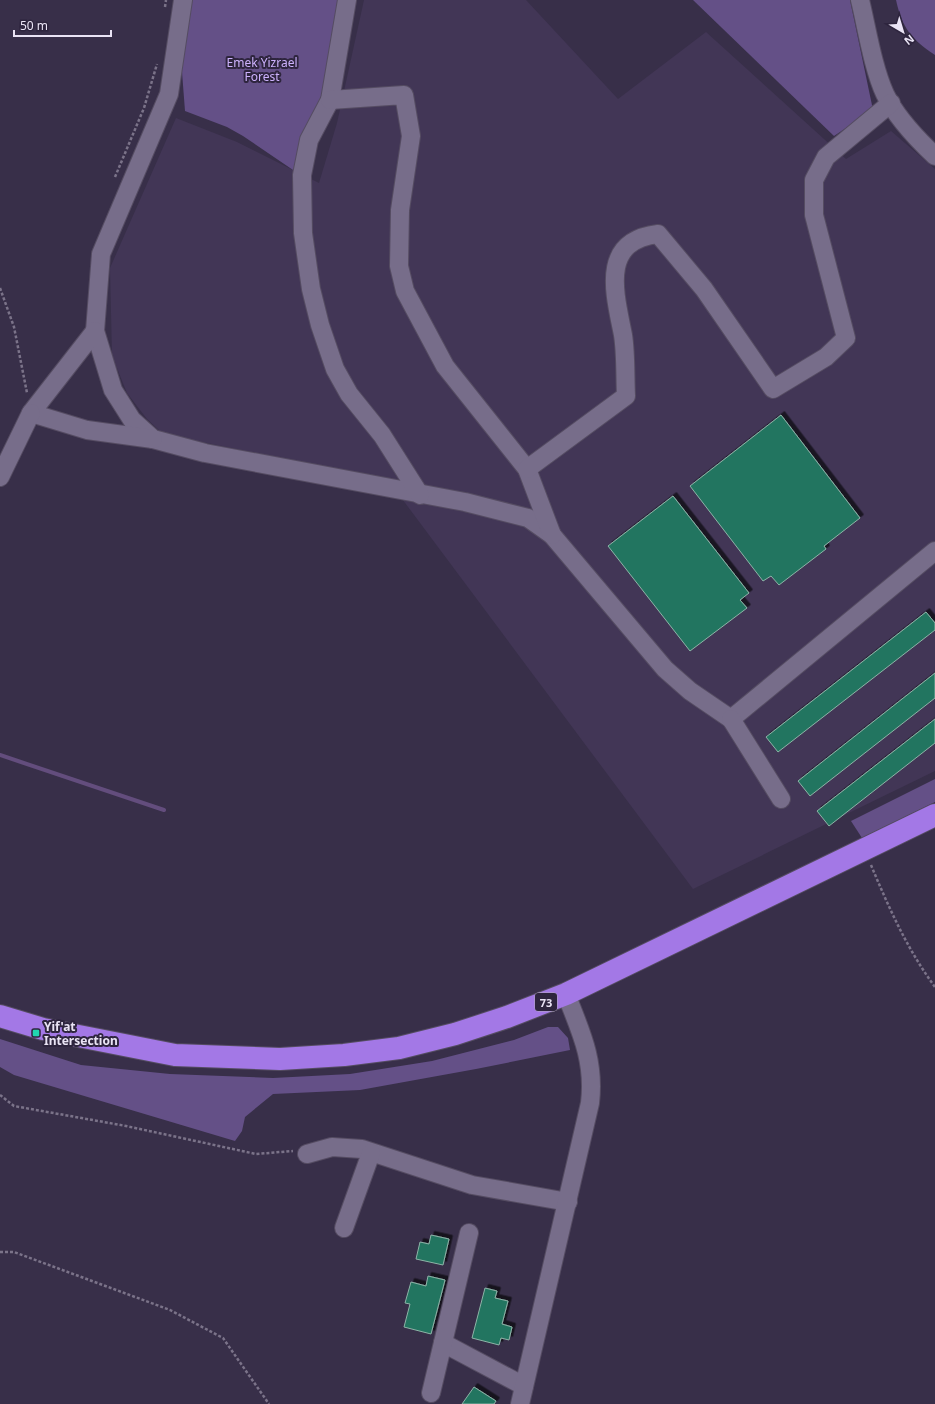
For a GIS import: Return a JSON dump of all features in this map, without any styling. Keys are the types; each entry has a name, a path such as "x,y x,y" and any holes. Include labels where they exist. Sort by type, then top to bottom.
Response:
{"highway":[{"name":"73","path":"0,1016 43,1029 175,1055 280,1059 399,1048 455,1034 507,1017 566,994 935,814"},
{"name":"73","path":"0,1005 44,1022 122,1045"}],"street":[{"path":"153,439 132,420 113,390 95,331 101,254 169,94 183,0"},
{"path":"347,0 330,100 309,140 302,176 303,233 311,289 320,326 335,369 349,394 382,435 420,495"},
{"path":"860,0 880,80 891,103 906,124 935,156"},
{"path":"330,100 404,95 411,136 400,210 399,266 405,291 445,366 527,469 552,535"},
{"path":"527,469 626,396 623,336 617,313 615,273 622,250 643,236 658,234 704,289 773,388 826,357 846,338 814,215 814,180 826,157 891,103"},
{"path":"0,477 32,413 95,331"},
{"path":"32,413 87,430 153,439 205,453 420,495 465,502 528,518 552,535 665,669 690,691 731,719 781,799"},
{"path":"731,719 935,551"},
{"path":"520,1404 590,1103 592,1085 588,1052 566,994"},
{"path":"307,1154 332,1147 362,1150 472,1185 568,1202"},
{"path":"344,1228 370,1153"},
{"path":"431,1393 469,1233"},
{"path":"443,1343 524,1386"}],"path":[{"path":"0,288 14,327 32,413"},
{"path":"864,849 898,927 918,964 935,987"},
{"path":"0,1095 14,1106 126,1126 256,1154 291,1150 307,1154"},
{"path":"0,1252 14,1252 170,1310 223,1338 269,1404"}],"shaded area":[{"path":"364,0 526,0 618,99 706,32 846,159 891,131 935,169 935,771 693,889 388,480 163,434 147,419 127,393 112,356 110,268 176,118 237,142 319,183 337,123"}],"green space":[{"name":"Emek Yizrael Forest","path":"180,0 346,0 325,100 296,172 243,136 227,127 185,111 180,46"},
{"path":"693,0 850,0 873,110 834,136"},
{"path":"896,0 935,0 935,55 920,44 909,32 901,18"},
{"path":"935,779 935,802 862,838 851,821"},
{"path":"548,1027 558,1027 568,1038 570,1050 360,1090 273,1094 245,1117 242,1131 235,1141 14,1075 0,1067 0,1039 81,1065 170,1074 273,1078 350,1074 432,1061 514,1040"}],"building":[{"path":"781,415 860,518 824,546 826,549 779,585 771,576 763,581 690,486"},
{"path":"673,496 749,593 740,600 747,608 690,651 608,546"},
{"path":"926,612 935,623 935,630 778,752 766,737"},
{"path":"935,673 935,698 810,796 798,781"},
{"path":"935,719 935,743 829,826 817,811"},
{"path":"431,1235 449,1239 443,1265 416,1259 420,1242 429,1244"},
{"path":"428,1276 445,1280 431,1334 404,1327 410,1304 405,1303 411,1282 426,1286"},
{"path":"485,1288 497,1291 495,1298 508,1301 502,1324 512,1327 509,1340 501,1338 499,1345 472,1338"},
{"path":"474,1387 496,1401 494,1404 462,1404"}],"waterway":[{"path":"0,755 164,810"}],"place":[{"name":"Yif'at Intersection","path":"36,1033"}]}
